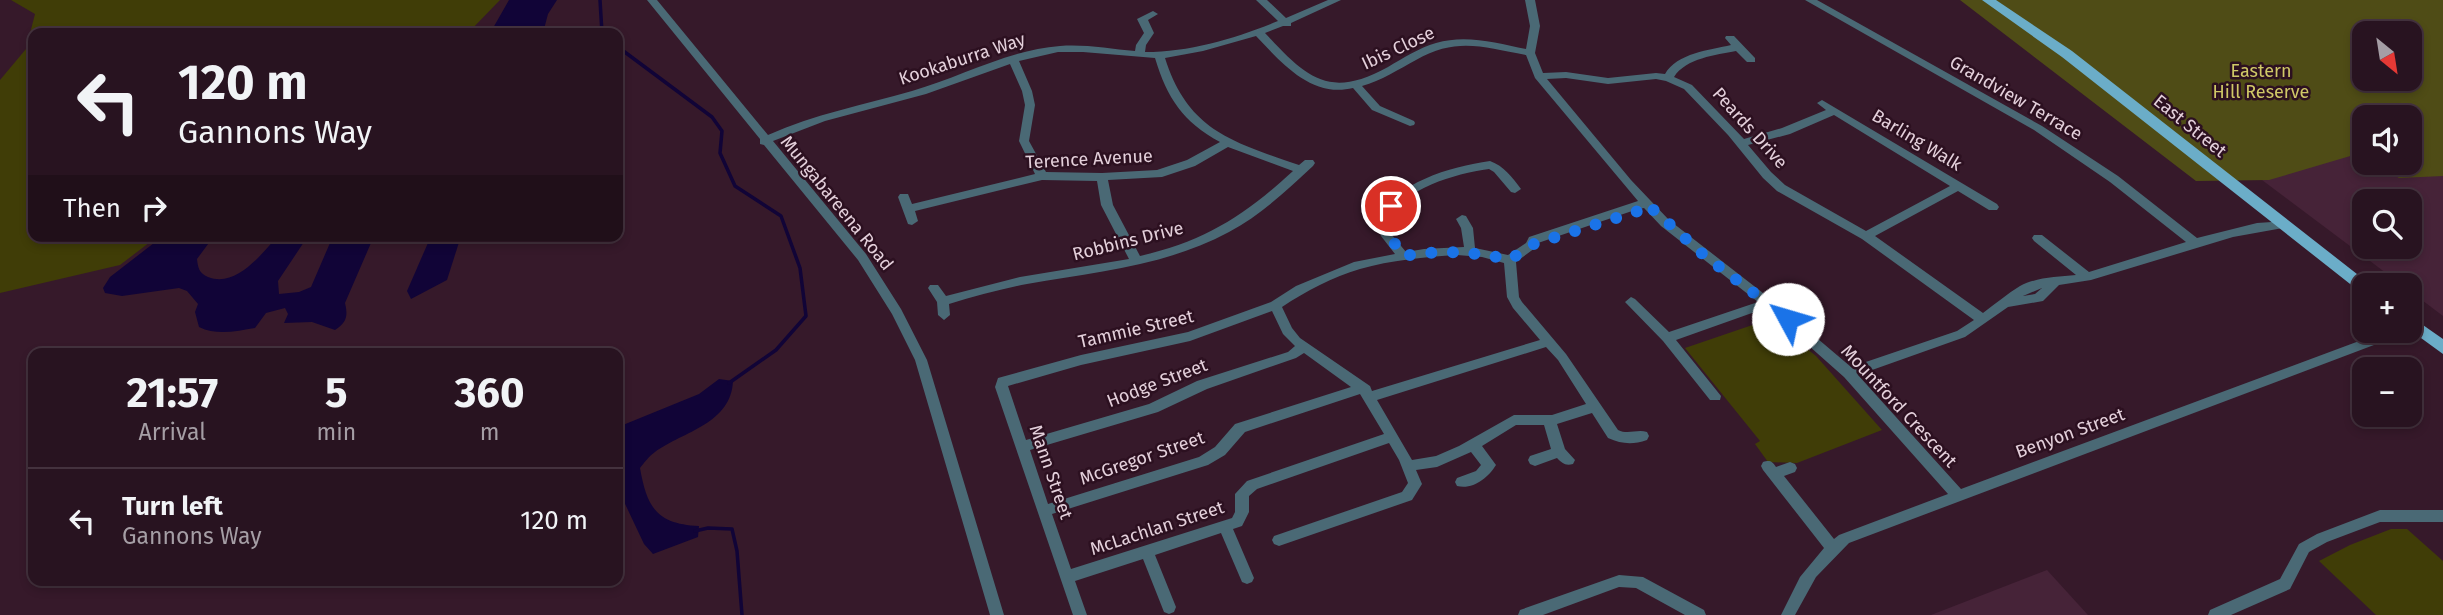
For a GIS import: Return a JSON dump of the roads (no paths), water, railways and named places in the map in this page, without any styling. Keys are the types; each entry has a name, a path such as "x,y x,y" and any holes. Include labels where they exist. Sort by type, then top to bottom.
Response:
{"main road":[{"name":"East Street","path":"1988,0 2067,54 2352,278"},
{"path":"2422,335 2443,348"}],"street":[{"name":"Mungabareena Road","path":"652,0 764,141 862,257 897,312 921,360 997,615"},
{"path":"1261,0 1287,23"},
{"name":"Kookaburra Way","path":"764,141 805,124 923,91 1013,59 1062,49 1159,55 1287,23 1336,0"},
{"name":"Mountford Crescent","path":"1530,0 1535,26 1530,53 1539,76 1647,204 1705,256 1768,303 1849,373 1957,495"},
{"name":"Grandview Terrace","path":"1810,0 2038,128 2114,179 2193,242"},
{"path":"1130,14 1147,17 1149,33 1140,45 1140,54"},
{"name":"Ibis Close","path":"1258,32 1308,80 1332,86 1368,82 1440,45 1476,43 1530,53"},
{"path":"1730,38 1751,60"},
{"path":"1668,78 1671,69 1683,62 1738,47"},
{"name":"Robbins Drive","path":"943,301 993,287 1136,260 1181,248 1224,230 1259,208 1305,167 1226,143 1206,131 1181,106 1167,86 1159,55"},
{"path":"1013,59 1030,105 1024,141 1042,176"},
{"name":"Peards Drive","path":"1539,76 1566,75 1608,81 1643,75 1668,78 1694,92 1781,188 1866,236 1983,320"},
{"path":"1356,85 1376,108 1411,122"},
{"name":"Barling Walk","path":"1822,103 1993,207"},
{"path":"1742,143 1786,131 1833,111"},
{"name":"Terence Avenue","path":"912,221 906,203 1042,176 1142,176 1166,172 1191,163 1226,143"},
{"path":"1403,256 1387,236 1382,221 1391,206 1405,194 1435,181 1490,165 1498,169 1515,190"},
{"path":"1102,177 1107,205 1136,260"},
{"path":"1866,236 1959,186"},
{"path":"1642,436 1631,440 1621,439 1613,434 1562,357 1547,342 1513,297 1510,260 1531,245 1638,211 1647,204"},
{"path":"2245,228 2267,212"},
{"path":"1460,219 1467,228 1470,252"},
{"path":"1849,373 1961,334 2003,305 2039,298 2056,281 2087,278 2193,242 2245,228 2283,224"},
{"path":"2038,238 2087,278"},
{"name":"Tammie Street","path":"1003,382 1081,360 1190,336 1275,305 1300,289 1344,270 1403,256 1470,252 1510,260"},
{"path":"934,288 943,301 944,315"},
{"path":"1631,302 1667,338 1716,396"},
{"path":"1667,338 1768,303"},
{"path":"1275,305 1287,331 1303,347 1366,393 1409,466 1415,484 1407,496 1279,540"},
{"path":"1627,318 1641,314"},
{"name":"McGregor Street","path":"1044,510 1203,461 1220,451 1240,428 1547,342"},
{"name":"Benyon Street","path":"1788,615 1802,582 1815,564 1844,539 2363,343"},
{"name":"Hodge Street","path":"1022,447 1153,408 1202,384 1292,355 1303,347"},
{"name":"Mann Street","path":"1003,382 1001,387 1080,615"},
{"path":"1689,387 1704,382"},
{"path":"1409,466 1437,461 1473,445 1514,420 1549,420 1594,407"},
{"path":"1535,460 1563,456 1549,420"},
{"name":"McLachlan Street","path":"1067,577 1237,522 1241,518 1242,494 1252,485 1392,437"},
{"path":"1462,482 1481,475 1489,465 1473,445"},
{"path":"1790,468 1771,470 1833,548"},
{"path":"2215,615 2285,584 2304,548 2312,543 2380,516 2443,516"},
{"path":"1225,526 1247,578"},
{"path":"1147,552 1169,607"},
{"path":"1531,614 1619,581 1646,585 1699,615"}],"waterway":[{"path":"600,0 602,28"},
{"path":"623,51 712,117 722,131 720,153 735,186 781,216 800,268 806,316 776,350 729,383"},
{"path":"695,531 708,528 732,529 737,551 742,615"}],"park label":[{"name":"Eastern Hill Reserve","path":"2261,81"}]}
